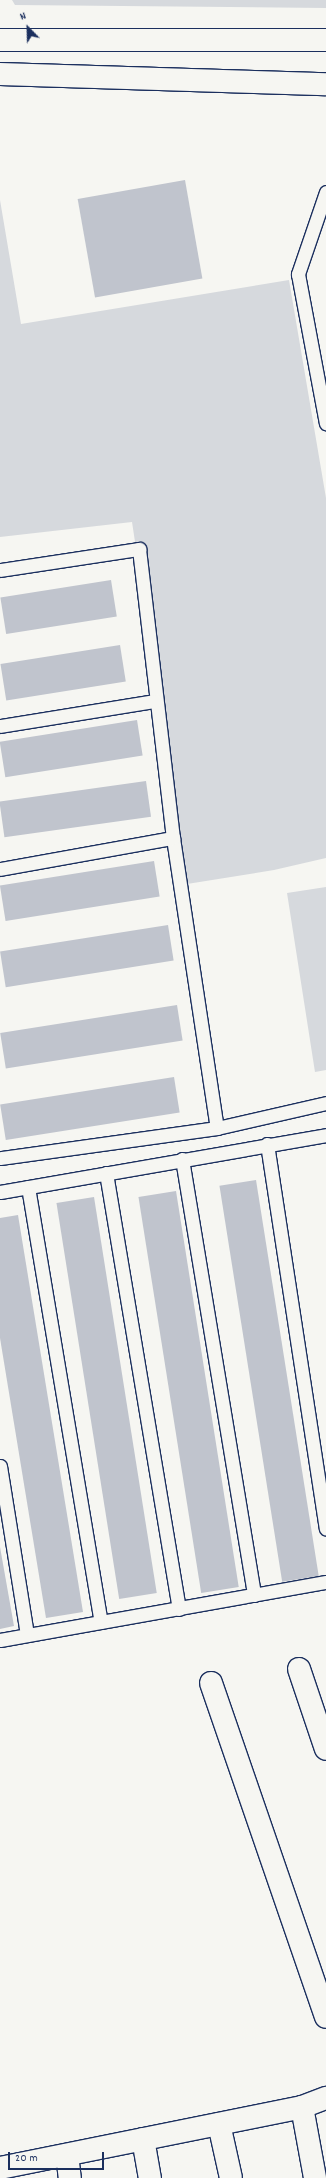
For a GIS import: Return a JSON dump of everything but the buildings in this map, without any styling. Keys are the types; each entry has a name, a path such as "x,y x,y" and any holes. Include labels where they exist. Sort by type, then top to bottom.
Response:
{"street":[{"path":"0,40 326,40"},
{"path":"0,74 326,84"},
{"path":"299,1669 326,1749"},
{"path":"211,1683 326,2017"},
{"path":"0,2168 302,2107 326,2098"},
{"path":"302,2107 315,2178"},
{"path":"219,2124 231,2178"},
{"path":"143,2139 150,2178"},
{"path":"67,2155 70,2178"}],"lane":[{"path":"326,194 298,274 326,423"},
{"path":"0,570 139,549 155,700 173,838 216,1128"},
{"path":"0,726 155,700"},
{"path":"0,869 173,838"},
{"path":"0,1158 216,1128 326,1103"},
{"path":"0,1192 267,1144 326,1135"},
{"path":"267,1144 326,1529"},
{"path":"182,1159 254,1595"},
{"path":"106,1173 179,1609"},
{"path":"28,1187 101,1622"},
{"path":"0,1466 27,1635"},
{"path":"0,1640 326,1582"}],"shaded area":[{"path":"12,0 326,0 326,8 15,5"},
{"path":"0,200 21,324 289,280 326,498 326,858 274,870 187,884 132,522 0,537"},
{"path":"326,887 326,1070 315,1072 287,893"}]}
